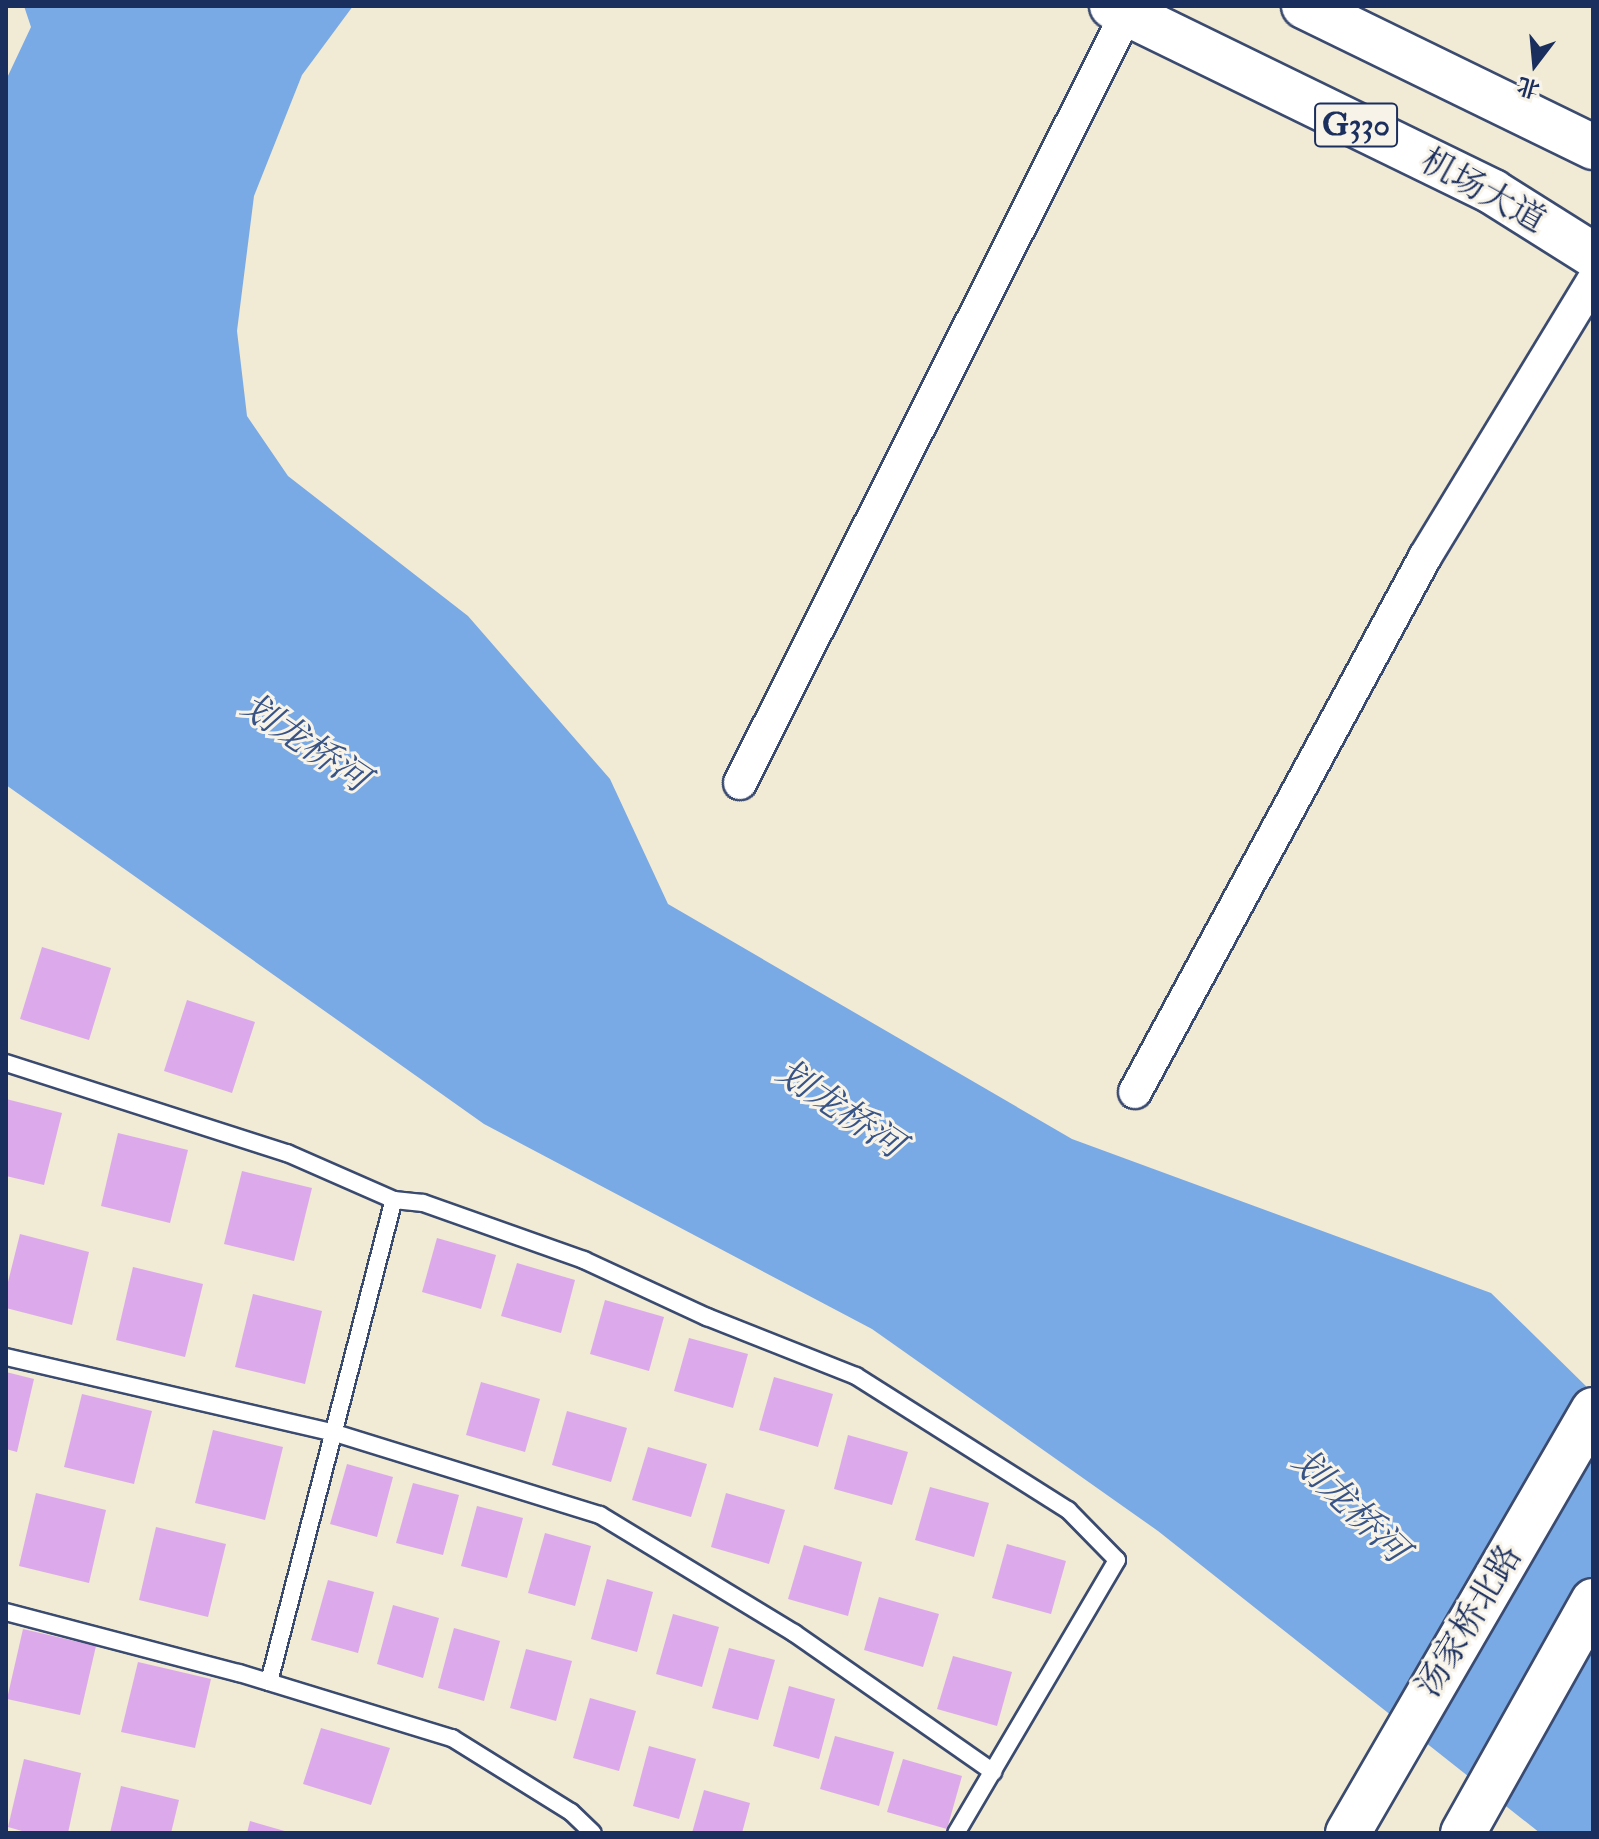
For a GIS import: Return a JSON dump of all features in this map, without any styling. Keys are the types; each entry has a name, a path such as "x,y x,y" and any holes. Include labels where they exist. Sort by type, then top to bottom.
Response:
{"main road":[{"name":"G330","path":"1304,6 1593,147"},
{"name":"机场大道","path":"1120,10 1493,192 1593,255"},
{"name":"汤家桥北路","path":"1348,1833 1385,1763 1593,1410"},
{"path":"1463,1833 1593,1601"}],"street":[{"path":"740,783 1120,10"},
{"path":"1135,1092 1425,557 1593,281"}],"lane":[{"path":"6,1063 287,1153 394,1200 423,1203 584,1260 707,1317 856,1376 1068,1510 1117,1560 956,1833"},
{"path":"269,1682 394,1200"},
{"path":"6,1357 335,1433 600,1515 794,1633 993,1772"},
{"path":"6,1612 269,1682 452,1738 571,1812 593,1833"}],"water":[{"name":"划龙桥河","path":"24,6 353,6 302,75 254,196 237,331 247,416 288,476 468,616 610,779 668,904 1072,1139 1491,1293 1593,1393 1593,1833 1540,1833 1158,1531 872,1329 484,1124 6,785 6,80 31,27"}],"building":[{"path":"42,947 111,968 89,1040 20,1019"},
{"path":"187,1000 255,1022 232,1093 164,1071"},
{"path":"6,1099 62,1113 44,1185 6,1176"},
{"path":"118,1133 188,1150 170,1223 101,1206"},
{"path":"242,1171 312,1188 294,1261 224,1244"},
{"path":"20,1234 89,1252 72,1325 6,1308 6,1290"},
{"path":"437,1238 496,1255 481,1309 422,1292"},
{"path":"517,1263 575,1280 561,1333 501,1316"},
{"path":"133,1267 203,1284 185,1357 116,1340"},
{"path":"253,1294 322,1311 305,1384 235,1367"},
{"path":"605,1300 664,1317 649,1371 590,1354"},
{"path":"689,1338 748,1354 733,1408 674,1391"},
{"path":"6,1372 34,1379 17,1452 6,1449"},
{"path":"774,1377 833,1394 818,1447 759,1430"},
{"path":"481,1382 540,1399 525,1452 466,1435"},
{"path":"82,1394 152,1411 134,1484 64,1467"},
{"path":"567,1411 627,1428 611,1482 552,1465"},
{"path":"213,1430 283,1447 265,1520 195,1503"},
{"path":"848,1435 908,1452 892,1505 834,1489"},
{"path":"648,1447 707,1464 691,1517 632,1500"},
{"path":"347,1464 393,1477 377,1537 330,1524"},
{"path":"413,1483 459,1495 443,1555 396,1543"},
{"path":"930,1487 989,1503 974,1557 915,1540"},
{"path":"36,1493 106,1510 89,1583 19,1566"},
{"path":"726,1493 785,1510 769,1564 711,1547"},
{"path":"477,1506 523,1518 507,1578 461,1566"},
{"path":"156,1527 226,1544 208,1617 139,1600"},
{"path":"545,1533 591,1546 575,1606 528,1593"},
{"path":"1007,1544 1066,1561 1051,1614 992,1598"},
{"path":"804,1545 862,1562 848,1616 788,1599"},
{"path":"607,1579 653,1592 637,1652 591,1639"},
{"path":"328,1580 374,1592 358,1653 311,1640"},
{"path":"879,1597 939,1614 923,1667 864,1650"},
{"path":"393,1605 439,1618 423,1678 377,1664"},
{"path":"673,1614 719,1627 702,1687 656,1674"},
{"path":"454,1628 500,1641 484,1701 438,1688"},
{"path":"23,1629 96,1646 80,1715 7,1699"},
{"path":"729,1648 775,1660 758,1720 712,1708"},
{"path":"526,1649 572,1661 556,1721 510,1708"},
{"path":"953,1656 1012,1672 997,1726 937,1709"},
{"path":"138,1662 211,1679 195,1748 121,1732"},
{"path":"789,1686 835,1699 819,1759 773,1746"},
{"path":"590,1698 636,1711 619,1771 573,1758"},
{"path":"321,1728 390,1748 371,1805 303,1784"},
{"path":"835,1736 894,1752 879,1806 820,1789"},
{"path":"649,1746 696,1759 679,1819 633,1806"},
{"path":"24,1759 81,1773 68,1833 29,1833 8,1827"},
{"path":"903,1759 962,1776 947,1829 887,1812"},
{"path":"121,1786 179,1800 171,1833 110,1833"},
{"path":"704,1790 750,1803 742,1833 692,1833"},
{"path":"250,1821 288,1832 288,1833 247,1833"}]}
